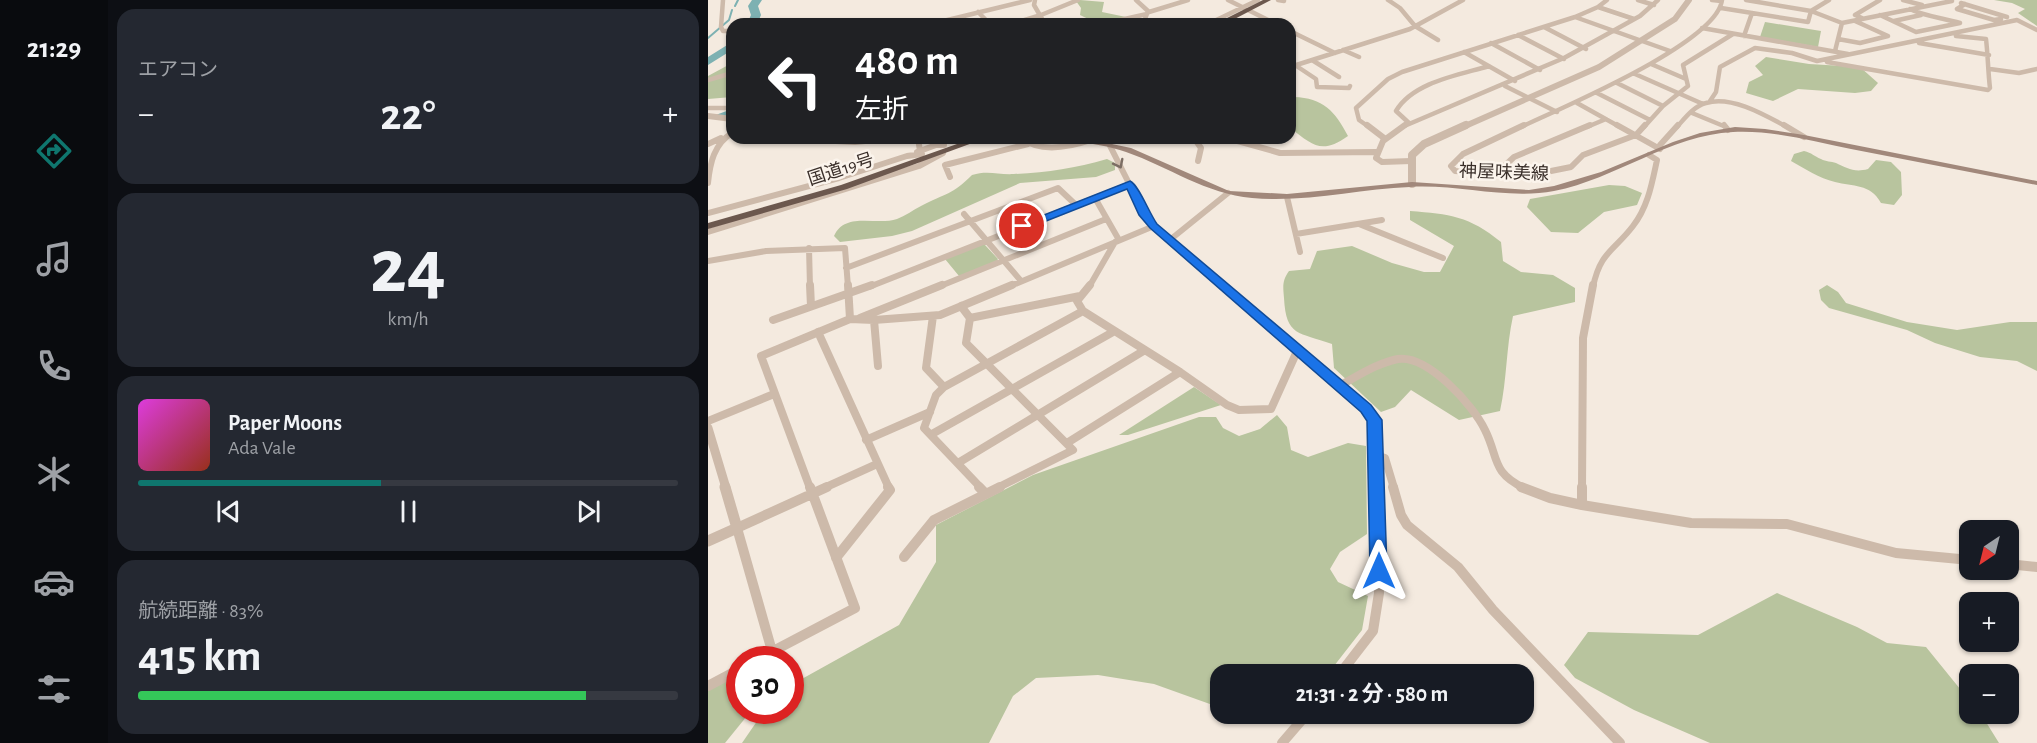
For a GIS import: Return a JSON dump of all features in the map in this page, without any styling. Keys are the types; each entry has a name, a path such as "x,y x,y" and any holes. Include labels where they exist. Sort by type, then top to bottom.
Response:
{"highway":[{"path":"1232,18 1268,0"},
{"path":"1238,18 1249,10 1280,0"},
{"name":"国道19号","path":"708,220 816,189 921,152 944,149 954,144"},
{"name":"国道19号","path":"708,226 844,187 961,144"},
{"path":"804,188 816,189"}],"main road":[{"name":"神屋味美線","path":"1114,144 1228,193 1253,196 1287,197 1412,184 1529,192 1547,191 1580,183 1660,149 1700,135 1728,130 1764,131 1804,137 2037,183"}],"street":[{"path":"723,0 722,27 723,31 726,31"},
{"path":"954,18 1030,0"},
{"path":"1035,0 1034,5 1043,18"},
{"path":"1031,18 1078,0"},
{"path":"1136,0 1148,13"},
{"path":"1127,18 1188,0"},
{"path":"1228,0 1264,18"},
{"path":"1226,18 1249,10 1258,0"},
{"path":"1388,0 1400,8 1415,26 1438,40"},
{"path":"1296,65 1415,26 1463,0"},
{"path":"1384,138 1359,120 1356,114 1359,103 1394,75 1575,17 1598,8 1607,0"},
{"path":"1638,0 1656,3"},
{"path":"1412,184 1411,161 1416,150 1430,140 1599,67 1675,19 1689,0"},
{"path":"1712,0 1752,13 1808,22 1811,11 1828,1"},
{"path":"1746,0 1811,11 1842,23 1951,0 1965,4 2008,17 1994,20 1957,9 1965,4"},
{"path":"1817,0 1828,1"},
{"path":"1863,19 1855,15 1880,0"},
{"path":"1903,0 1925,6"},
{"path":"1411,161 1382,162 1376,158 1376,152 1384,138 1409,123 1505,86 1586,49 1634,20 1656,3"},
{"path":"1721,3 1715,18 1635,74 1577,103 1463,154 1451,166 1455,171 1526,176 1570,167 1583,155 1636,135 1664,106 1688,86 1683,65 1733,34"},
{"path":"1598,8 1634,20"},
{"path":"1910,9 1921,15"},
{"path":"978,12 984,18"},
{"path":"1146,18 1148,13"},
{"path":"1744,36 1752,13"},
{"path":"1880,15 1916,32 1960,23 1931,14 1894,21"},
{"path":"1575,17 1670,51"},
{"path":"1577,103 1660,149 1660,145 1692,113 1710,101 1716,92 1718,70 1751,48 1792,53 1817,61 2017,20 2037,30"},
{"path":"1838,39 1860,43 1888,36 1854,21"},
{"path":"1835,51 1842,23"},
{"path":"1544,27 1586,49"},
{"path":"1702,28 1854,55"},
{"path":"1296,34 1335,52"},
{"path":"1518,35 1564,59"},
{"path":"1823,60 1988,90 1990,88 1988,74 1990,69 1986,39 1949,35"},
{"path":"1914,42 1989,55"},
{"path":"1491,43 1540,70"},
{"path":"1792,53 1794,44"},
{"path":"1343,50 1359,57"},
{"path":"1464,52 1515,81"},
{"path":"1312,60 1339,76"},
{"path":"1651,64 1686,79"},
{"path":"1409,123 1396,111 1397,106 1410,95 1422,88 1489,66"},
{"path":"1296,68 1316,79 1317,87 1348,88 1350,86"},
{"path":"1990,69 2019,73 2037,69"},
{"path":"1635,74 1703,104"},
{"path":"708,80 726,75"},
{"path":"1617,83 1664,106"},
{"path":"1505,86 1557,112"},
{"path":"1597,93 1650,120"},
{"path":"1710,101 1759,113 1804,137"},
{"path":"708,108 726,108"},
{"path":"1692,113 1724,126 1728,130"},
{"path":"708,116 726,119"},
{"path":"1496,174 1514,157 1606,119"},
{"path":"708,144 726,136"},
{"path":"708,183 714,155 721,138"},
{"path":"708,213 804,188 921,152 919,144"},
{"path":"950,177 945,165 1028,144 1042,147 1073,144"},
{"path":"1109,144 1144,215 1154,226 1172,239 1366,409 1374,420 1379,593 1373,631 1348,664"},
{"path":"1198,161 1202,153 1199,144"},
{"path":"1248,144 1280,153 1376,152"},
{"path":"708,232 919,166 944,149"},
{"path":"1582,505 1583,338 1588,309 1601,260 1634,225 1650,196 1657,160 1649,154"},
{"path":"773,320 847,295 1130,184"},
{"path":"846,268 1058,189 1076,206"},
{"path":"1172,239 1228,193"},
{"path":"1287,197 1300,252"},
{"path":"1095,198 1117,241"},
{"path":"964,214 1021,281"},
{"path":"782,646 855,608 761,356 1107,219"},
{"path":"1296,234 1382,220"},
{"path":"1359,224 1443,258"},
{"path":"853,320 933,316 1154,226"},
{"path":"1117,241 1096,278 1077,301 1083,311 1113,332 1180,372 1209,395 1239,410 1271,409 1298,350"},
{"path":"809,248 811,306"},
{"path":"708,261 766,250 845,248 847,295 853,320"},
{"path":"970,318 1080,297"},
{"path":"904,557 934,520 1073,450 966,343 970,318 961,306"},
{"path":"985,493 924,428 936,395 944,387 1083,311"},
{"path":"933,316 926,368 944,387"},
{"path":"874,320 878,366"},
{"path":"932,434 1113,332"},
{"path":"818,333 890,490 836,558"},
{"path":"958,463 1145,350"},
{"path":"1339,386 1392,361 1406,359 1418,362 1472,410 1485,429 1500,472 1520,486 1551,500 1690,523 1787,524 1896,553 1959,559"},
{"path":"1067,443 1180,372"},
{"path":"708,421 774,394"},
{"path":"866,440 930,412"},
{"path":"708,428 771,646"},
{"path":"1376,455 1385,458 1401,515 1407,525 1458,567 1493,610 1620,743"},
{"path":"708,541 877,464"},
{"path":"2019,565 2037,567"},
{"path":"708,686 726,676"},
{"path":"1282,743 1298,724"}],"green space":[{"path":"1994,0 2037,0 2037,26 2018,13 2025,9 2012,3"},
{"path":"1076,1 1104,2 1102,12 1127,18 1086,18 1080,15 1081,8"},
{"path":"1765,22 1821,31 1818,47 1760,37"},
{"path":"1766,57 1809,64 1860,67 1878,83 1871,91 1855,93 1798,89 1773,101 1746,93 1749,82 1763,75 1755,66"},
{"path":"726,66 726,98 708,99 708,76"},
{"path":"1296,97 1313,100 1327,108 1338,119 1348,136 1339,142 1324,146 1318,146 1296,132"},
{"path":"1804,151 1823,160 1855,170 1868,169 1876,160 1891,162 1901,172 1902,195 1894,205 1881,203 1872,192 1866,189 1818,176 1791,161 1794,154"},
{"path":"1107,159 1115,163 1115,170 1096,177 1020,183 912,231 892,236 840,242 834,236 839,228 853,221 889,221 900,218 954,190 972,175 1049,171"},
{"path":"1609,185 1625,186 1642,193 1637,205 1604,212 1578,233 1551,232 1527,207 1530,199"},
{"path":"1410,211 1448,215 1469,222 1490,233 1501,242 1503,261 1521,272 1553,275 1575,288 1575,302 1513,316 1500,411 1459,420 1411,390 1395,407 1381,412 1334,368 1332,344 1303,334 1291,327 1285,311 1283,290 1285,278 1289,271 1310,269 1317,251 1352,246 1392,263 1424,272 1440,272 1454,246 1410,220"},
{"path":"985,245 998,259 996,262 959,276 945,259"},
{"path":"1827,285 1838,292 1846,303 1907,322 1957,330 2010,322 2037,322 2037,371 2017,361 1980,357 1935,343 1907,330 1829,308 1821,300 1819,290"},
{"path":"1194,387 1221,405 1128,435 1119,435"},
{"path":"1277,415 1287,427 1291,450 1308,457 1348,443 1366,446 1367,534 1340,552 1330,569 1338,582 1368,596 1362,630 1336,664 1210,664 1210,704 1154,684 1098,675 1036,678 1013,696 989,743 742,743 755,724 804,724 804,678 899,625 936,562 936,525 1033,475 1199,417 1216,417 1223,428 1239,436 1260,429"},
{"path":"1777,593 1857,627 1887,643 1926,647 1959,688 1959,724 1987,724 1999,743 1710,743 1634,710 1575,678 1564,665 1588,632 1698,635"},
{"path":"726,681 726,724 740,724 725,743 708,743 708,690"}],"waterway":[{"path":"735,6 738,0"},
{"path":"755,18 753,6 757,0"},
{"path":"730,18 732,10"},
{"path":"708,38 726,23"},
{"path":"708,62 726,49"},
{"path":"719,116 726,114"}],"route":[{"path":"1022,226 1130,184 1144,215 1154,226 1172,239 1366,409 1374,420 1379,571"}]}
